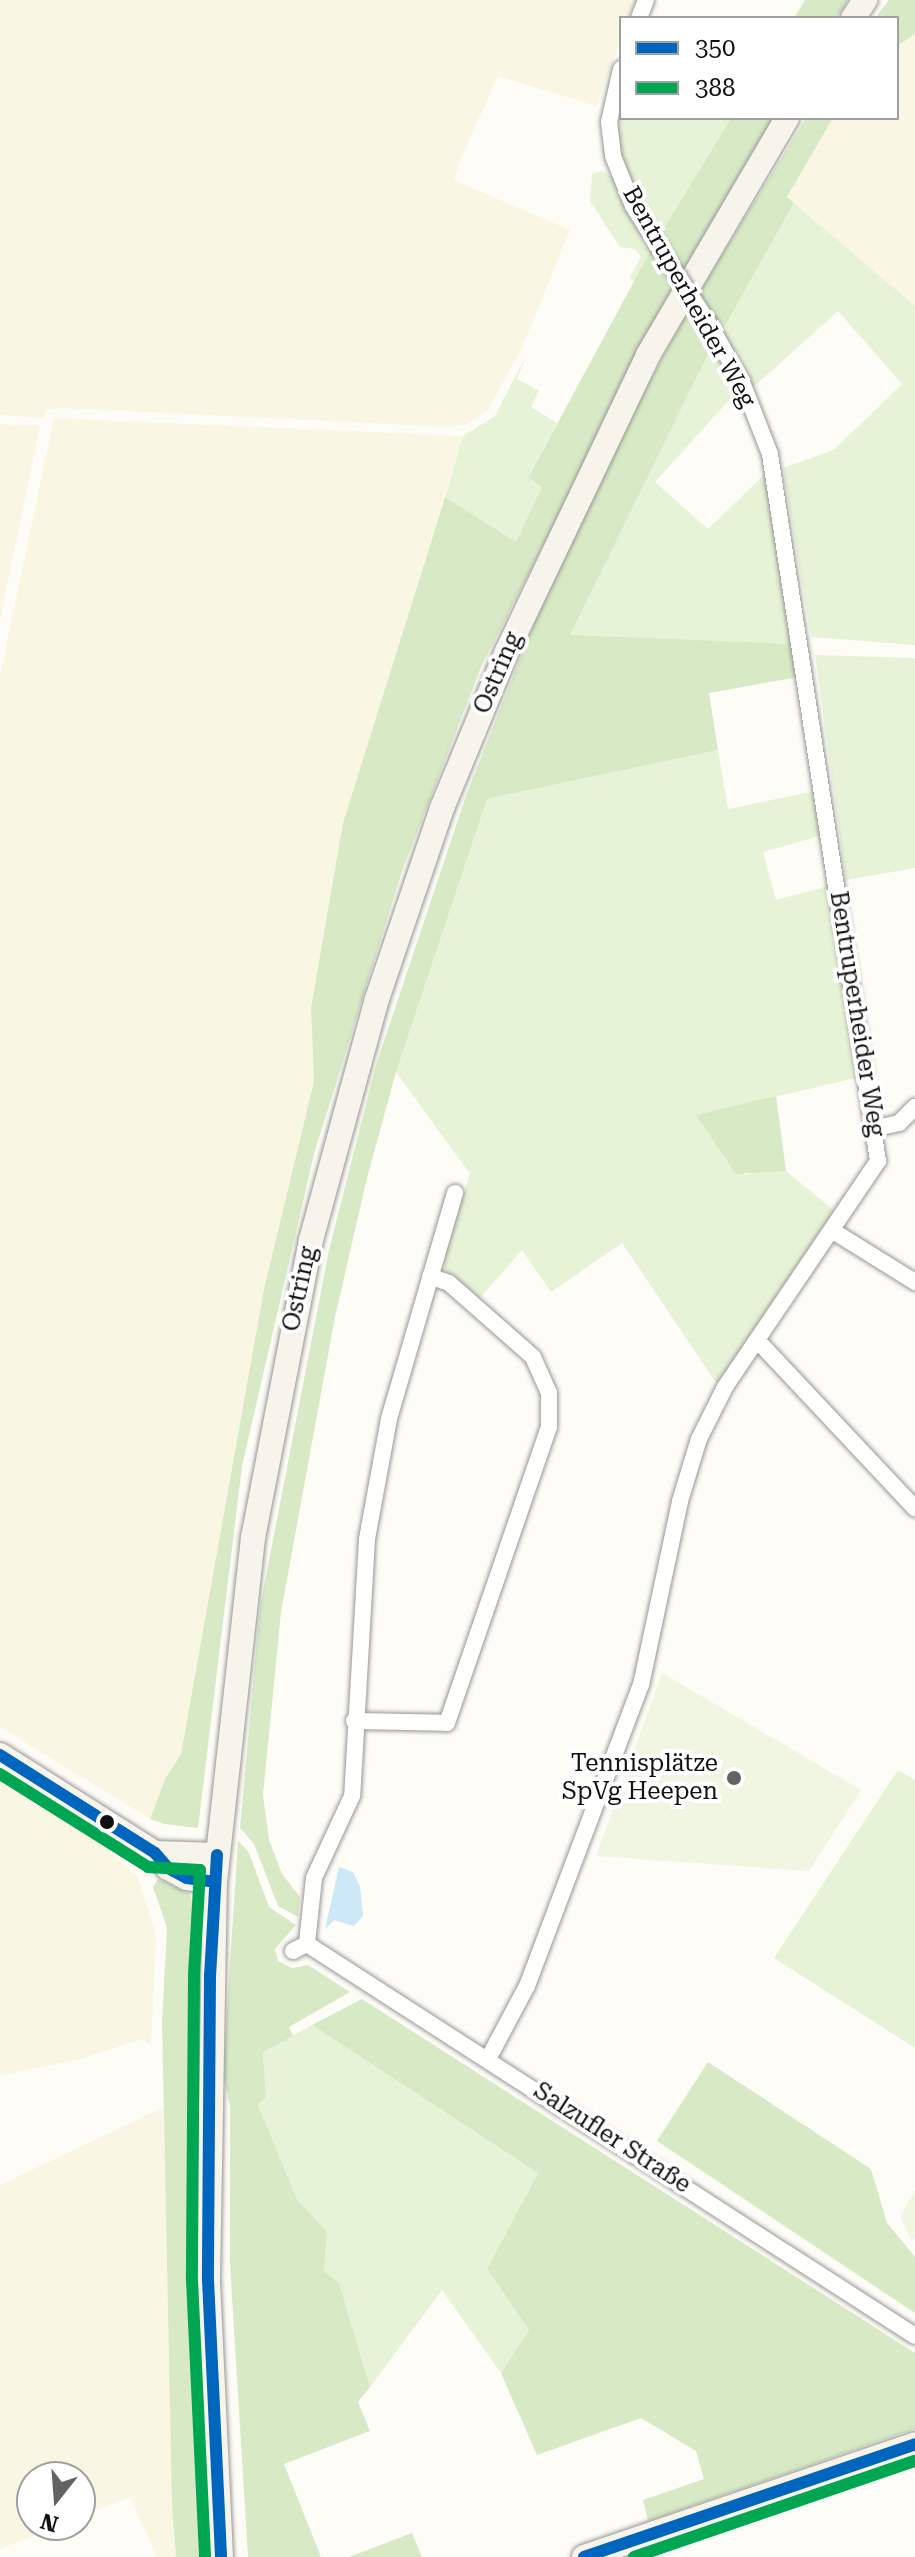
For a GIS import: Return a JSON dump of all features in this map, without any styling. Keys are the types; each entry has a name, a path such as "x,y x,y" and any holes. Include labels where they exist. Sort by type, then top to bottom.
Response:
{"main road":[{"name":"Ostring","path":"221,2557 208,2280 215,1882 242,1617 267,1455 311,1240 377,999 442,808 553,548 648,355 786,120"},
{"path":"0,1755 155,1853 187,1878 215,1882"},
{"path":"155,1853 217,1855"},
{"path":"584,2557 915,2444"}],"street":[{"name":"Bentruperheider Weg","path":"488,2059 527,1986 641,1685 695,1448 721,1395 876,1170 876,1128 770,454 742,382 708,322 633,206 613,156 609,122 619,78"},
{"path":"876,1128 899,1123 915,1107"},
{"path":"430,1276 449,1283 533,1357 549,1393 550,1418 447,1723 354,1721 371,1506 400,1372 455,1193"},
{"path":"833,1231 915,1282"},
{"path":"757,1340 915,1508"},
{"name":"Salzufler Straße","path":"354,1721 352,1796 314,1878 302,1941 915,2336"}],"shaded area":[{"path":"0,0 635,0 630,16 619,16 619,44 596,106 498,76 463,154 454,180 570,230 521,350 487,411 468,424 450,427 64,408 46,410 43,418 0,415"},
{"path":"915,34 915,306 787,197 832,120 899,120 899,45"},
{"path":"54,418 463,436 343,823 311,1008 314,1081 264,1289 181,1754 165,1779 150,1819 0,1727 0,675"},
{"path":"0,424 40,426 0,620"},
{"path":"0,1769 47,1799 137,1876 156,1933 151,2045 142,2039 81,2059 0,2075"},
{"path":"164,2107 176,2557 157,2557 130,2497 96,2511 96,2461 16,2461 16,2541 20,2541 0,2549 0,2185"}],"green space":[{"path":"805,0 848,0 838,16 795,16"},
{"path":"889,0 915,0 915,34 899,45 899,16 877,16"},
{"path":"619,120 730,120 658,238 637,203 618,152"},
{"path":"730,120 775,120 683,271 658,238"},
{"path":"805,120 832,120 787,197 794,203 721,333 698,294"},
{"path":"602,171 613,178 652,248 634,283 630,277 641,257 635,249 620,247 590,201 592,174"},
{"path":"794,203 915,306 915,645 811,637 783,468 834,450 902,384 838,311 751,389 721,333"},
{"path":"652,248 675,287 481,667 402,871 314,1154 242,1466 198,1828 165,1824 150,1819 165,1779 181,1754 264,1289 314,1081 311,1008 343,823 445,497 516,542 542,487 528,478"},
{"path":"689,309 714,342 570,635 793,644 798,677 709,693 718,750 487,799 396,1072 367,1178 335,1317 281,1612 263,1795 269,1840 282,1874 300,1897 298,1917 278,1906 254,1844 240,1828 260,1607 329,1250 376,1065 467,793 536,619 631,416"},
{"path":"714,342 739,389 655,482 708,529 766,473 793,644 569,636"},
{"path":"527,354 517,379 539,391 531,407 557,423 528,478 542,487 516,543 445,497 463,436 495,416"},
{"path":"815,655 915,658 915,868 846,880"},
{"path":"718,750 728,809 816,791 823,835 763,852 776,900 832,885 860,1077 697,1115 745,1175 766,1169 786,1171 837,1213 717,1384 622,1243 551,1292 522,1250 478,1300 446,1271 443,1258 470,1174 396,1072 487,799"},
{"path":"776,1096 786,1171 736,1174 696,1115"},
{"name":"Tennisplätze SpVg Heepen","path":"662,1673 861,1790 809,1871 596,1856"},
{"path":"898,1770 915,1780 915,2048 774,1958"},
{"path":"238,1840 249,1853 269,1907 296,1925 275,1949 278,1961 292,1968 308,1965 350,1992 289,2027 293,2036 263,2052 266,2097 258,2105 297,2199 327,2232 324,2271 339,2283 370,2387 358,2402 370,2431 284,2464 321,2557 248,2557 230,2264 230,2106 223,2075"},
{"path":"158,1879 190,1894 193,1906 190,2257 199,2557 176,2557 172,2505 162,2022 167,1928 153,1887"},
{"path":"362,1999 915,2353 915,2429 648,2521 643,2500 704,2479 696,2451 641,2418 537,2455 501,2373 529,2330 487,2269 538,2173 312,2025"},
{"path":"312,2025 538,2173 487,2269 529,2330 501,2373 442,2290 370,2387 339,2284 324,2271 327,2232 297,2199 258,2105 266,2097 263,2052"},
{"path":"708,2062 871,2169 887,2223 915,2257 915,2313 657,2141"},
{"path":"915,2190 915,2236 912,2241 900,2217"},
{"path":"412,2533 422,2557 349,2557"}],"water":[{"path":"339,1867 353,1872 360,1886 363,1916 354,1926 334,1920 325,1929"}],"transit line":[{"name":"350","path":"0,1755 155,1853 168,1868 187,1878 215,1882"},
{"name":"388","path":"0,1774 148,1867 200,1870 194,1975 192,2280 205,2557"},
{"name":"350","path":"217,1855 210,1975 208,2280 221,2557"},
{"name":"350","path":"584,2557 915,2444"},
{"name":"388","path":"634,2557 915,2461"}],"place":[{"name":"Tennisplätze SpVg Heepen","path":"734,1778"}]}
